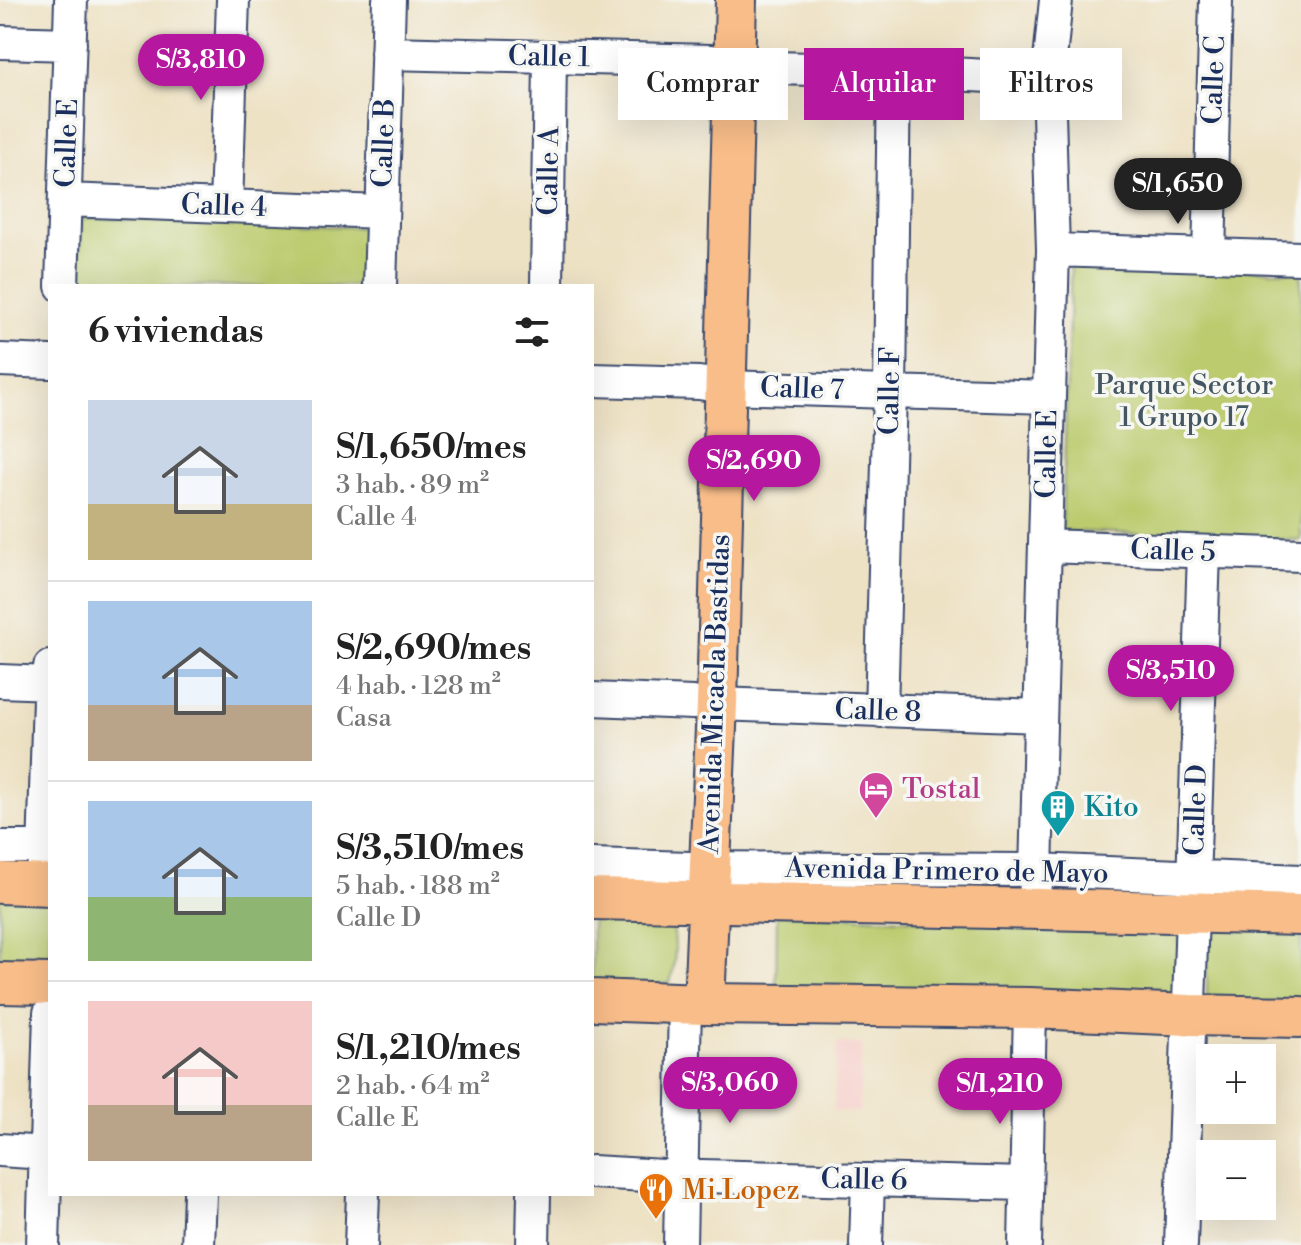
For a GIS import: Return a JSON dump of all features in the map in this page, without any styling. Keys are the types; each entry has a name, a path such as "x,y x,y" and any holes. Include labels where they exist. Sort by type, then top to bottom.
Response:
{"main road":[{"name":"Avenida Micaela Bastidas","path":"712,0 720,48"},
{"name":"Avenida Micaela Bastidas","path":"726,48 736,0"},
{"name":"Avenida Micaela Bastidas","path":"695,1004 720,120"},
{"path":"0,883 47,866"},
{"name":"Avenida Primero de Mayo","path":"594,899 699,885 1036,889 1194,894 1301,915"},
{"path":"0,983 48,984"},
{"path":"594,1000 1030,1008 1301,1017"}],"street":[{"name":"Calle E","path":"62,284 71,0"},
{"path":"226,206 233,0"},
{"name":"Calle B","path":"380,284 389,0"},
{"name":"Calle E","path":"1051,48 1056,0"},
{"name":"Calle C","path":"1209,255 1216,0"},
{"path":"0,42 70,44"},
{"name":"Calle 1","path":"387,53 618,60"},
{"name":"Calle A","path":"547,284 550,57"},
{"name":"Calle F","path":"881,711 893,120"},
{"name":"Calle E","path":"1036,889 1053,250 1049,120"},
{"name":"Calle 4","path":"65,200 382,212"},
{"path":"1053,250 1301,258"},
{"path":"0,360 48,362"},
{"name":"Calle 7","path":"594,380 1049,397"},
{"name":"Calle 5","path":"1045,546 1301,555"},
{"name":"Calle D","path":"1189,1015 1204,552"},
{"path":"0,681 48,683"},
{"name":"Calle 8","path":"594,699 1040,716"},
{"path":"0,847 47,866 48,805"},
{"name":"Avenida Primero de Mayo","path":"594,865 699,885"},
{"name":"Avenida Primero de Mayo","path":"1194,894 1301,881"},
{"name":"Avenida Micaela Bastidas","path":"695,1004 692,1176 700,1245"},
{"path":"1025,1245 1030,1008"},
{"path":"1181,1245 1189,1015"},
{"path":"43,1245 48,1083"},
{"path":"0,1150 46,1153"},
{"path":"594,1172 692,1176"},
{"name":"Avenida Micaela Bastidas","path":"680,1245 692,1176"},
{"name":"Calle 6","path":"692,1176 1026,1184"},
{"path":"866,1245 868,1180"},
{"path":"198,1245 200,1196"},
{"path":"361,1245 363,1196"},
{"path":"533,1245 534,1196"}],"shaded area":[{"path":"837,1043 862,1044 859,1112 834,1111"}],"green space":[{"path":"82,218 369,228 367,284 78,284"},
{"name":"Parque Sector 1 Grupo 17","path":"1071,263 1301,272 1301,540 1062,531"},
{"path":"0,893 48,894 48,971 0,970"},
{"path":"594,911 670,920 675,951 670,983 594,989"},
{"path":"777,914 1178,930 1182,999 776,995"},
{"path":"1213,930 1301,930 1301,1009 1207,997 1207,937"}],"place":[{"name":"Tostal","path":"876,820"},
{"name":"Kito","path":"1058,838"},
{"name":"Mi Lopez","path":"656,1221"}]}
